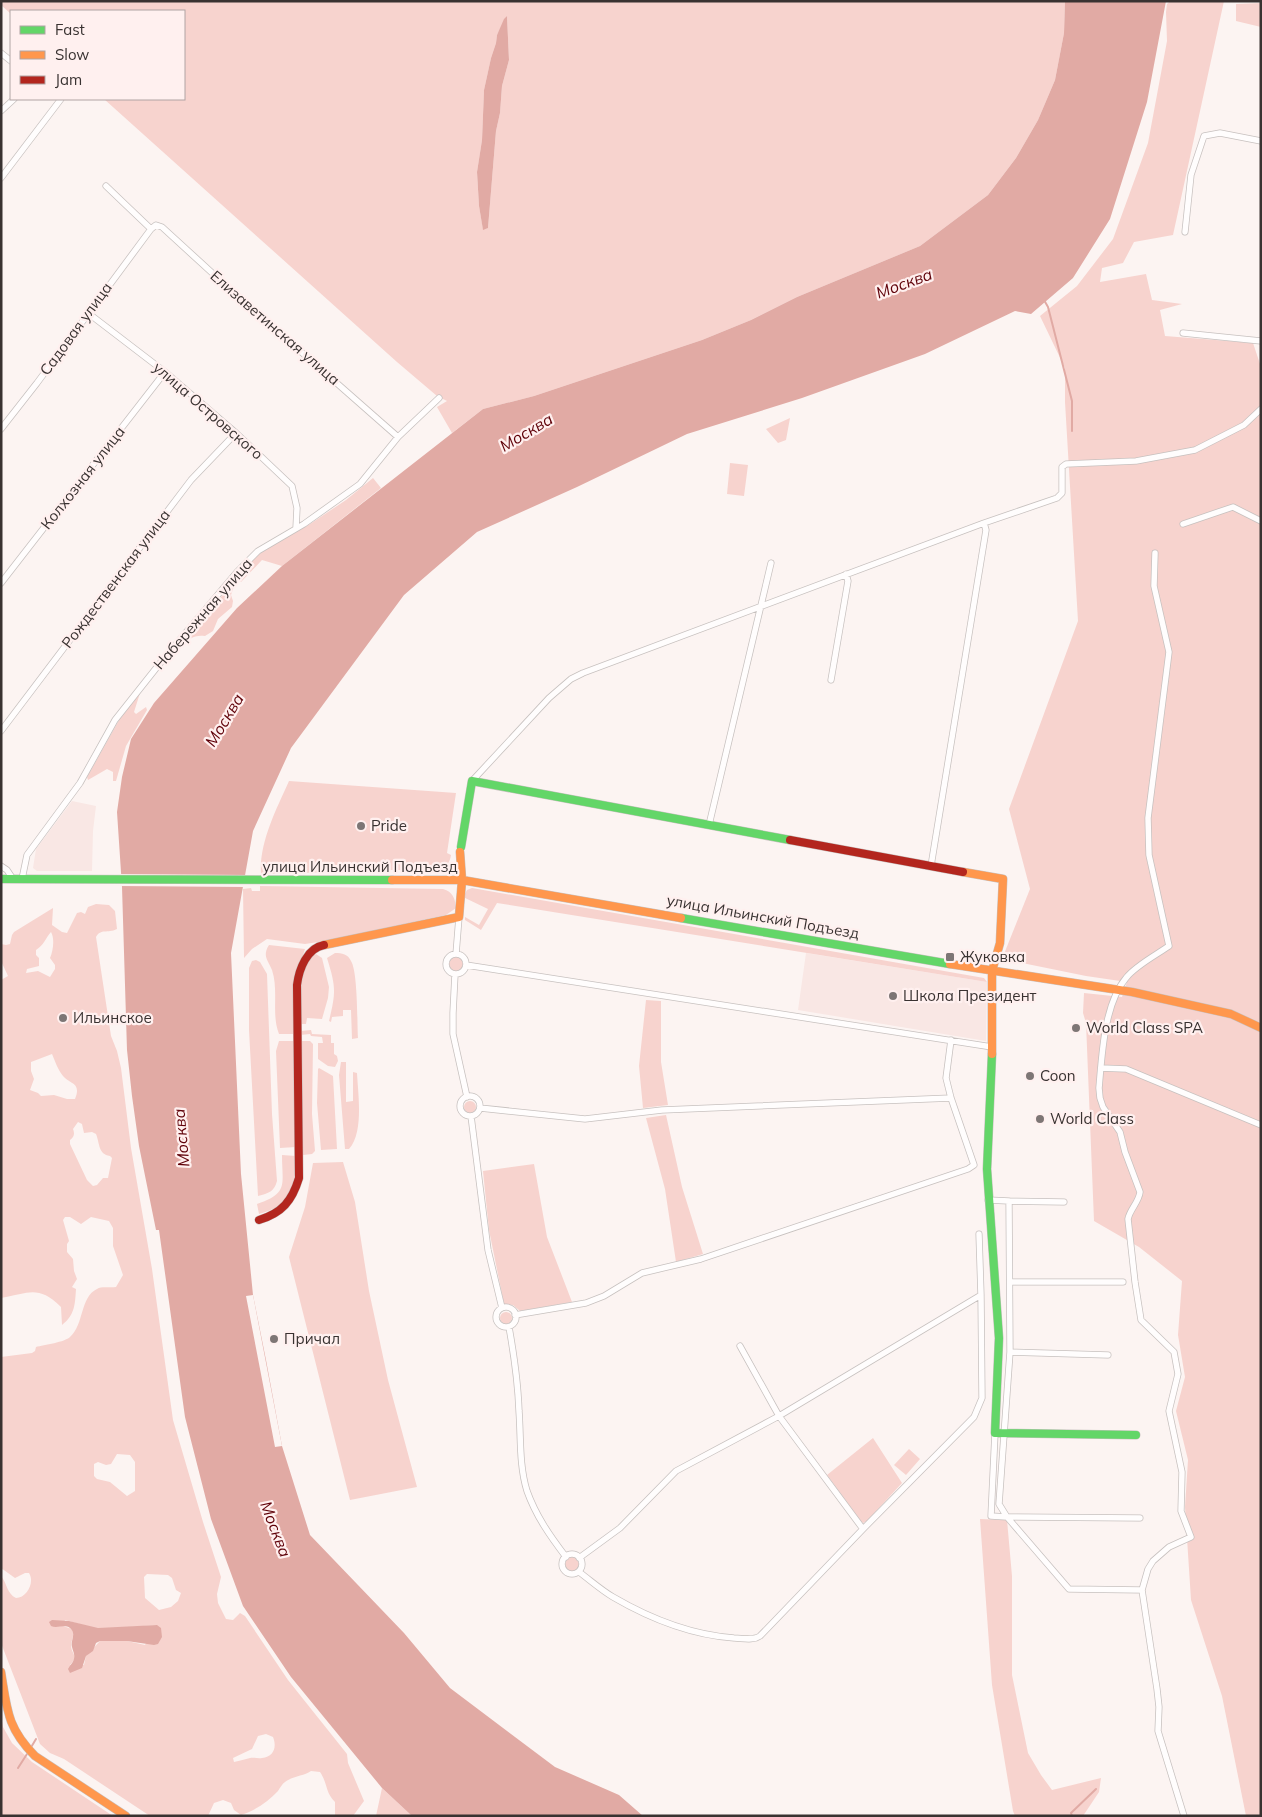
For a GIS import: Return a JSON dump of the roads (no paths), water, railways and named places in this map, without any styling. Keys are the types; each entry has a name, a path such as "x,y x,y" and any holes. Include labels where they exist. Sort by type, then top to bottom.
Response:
{"street":[{"path":"1,111 13,100"},
{"path":"1,178 60,100"},
{"path":"1185,232 1191,174 1204,136 1220,133 1261,141"},
{"path":"106,186 151,229"},
{"name":"Елизаветинская улица","path":"151,229 156,225 162,227 398,437"},
{"name":"Садовая улица","path":"1,429 151,229"},
{"name":"улица Островского","path":"88,313 165,372 236,433 292,486 297,508 296,528"},
{"path":"1183,333 1261,342"},
{"name":"Колхозная улица","path":"1,583 165,372"},
{"name":"Набережная улица","path":"22,879 27,855 80,782 115,720 160,662 250,558 268,544 296,528 360,484 398,437 439,398"},
{"path":"456,954 462,880 461,850 472,780 549,698 572,679 600,666 846,574 1057,498 1062,493 1062,467 1066,464 1136,461 1194,450 1244,425 1261,409"},
{"name":"Рождественская улица","path":"1,731 190,480 236,433"},
{"path":"1183,524 1232,506 1261,521"},
{"path":"931,866 986,530 984,523"},
{"path":"1155,553 1154,586 1169,652 1148,818 1149,855 1169,946 1127,976 1117,990 1109,1008 1101,1068 1100,1098 1103,1107 1120,1132 1140,1192 1140,1198 1129,1213 1128,1219 1141,1320 1174,1352 1178,1374 1169,1411 1182,1472 1181,1511 1191,1537 1170,1547 1153,1561 1142,1590 1157,1689 1159,1708 1158,1731 1184,1816"},
{"path":"709,825 771,563"},
{"path":"831,680 848,581 846,574"},
{"path":"472,780 1003,879 1000,943 992,970 992,1046 987,1169 999,1338 991,1516 1140,1518"},
{"path":"1,866 7,870 13,879"},
{"name":"улица Ильинский Подъезд","path":"2,881 13,879 462,880 1117,990 1231,1014 1261,1028"},
{"path":"259,1220 273,1216 287,1205 294,1193 299,1178 297,993 299,970 308,955 318,946 459,917"},
{"path":"456,954 462,956 466,965 461,973 455,974 449,971 446,962 450,956 456,954"},
{"path":"466,965 992,1046"},
{"path":"455,974 454,1034 468,1097"},
{"path":"515,1315 575,1306 596,1300 642,1273 701,1259 974,1166 946,1078 951,1040"},
{"path":"1101,1068 1126,1069 1261,1125"},
{"path":"468,1097 478,1100 480,1108 476,1114 471,1116 463,1114 460,1107 462,1100 468,1097"},
{"path":"480,1108 585,1119 662,1110 951,1098"},
{"path":"471,1116 488,1250 502,1308"},
{"path":"988,1200 1064,1202"},
{"path":"1009,1201 1010,1352 999,1504 1007,1517 1069,1589 1142,1590"},
{"path":"579,1572 582,1563 579,1558 571,1555 566,1557 563,1563 564,1570 569,1574 579,1572 612,1596 652,1617 714,1636 753,1639 760,1636 974,1417 982,1398 982,1295 979,1234"},
{"path":"1011,1282 1123,1282"},
{"path":"579,1558 620,1528 676,1471 779,1416 982,1295"},
{"path":"502,1308 512,1309 515,1315 514,1324 509,1327 502,1327 497,1322 497,1313 502,1308"},
{"path":"509,1327 520,1411 520,1443 523,1473 527,1490 539,1519 566,1557"},
{"path":"740,1346 779,1416 863,1529"},
{"path":"1010,1352 1108,1355"},
{"path":"995,1433 1136,1435"},
{"path":"1,1672 9,1720 22,1744 35,1756 126,1816"}],"water":[{"name":"Москва","path":"1065,1 1166,1 1147,102 1110,219 1073,278 1031,314 1015,311 925,354 802,398 687,434 577,487 477,532 404,595 291,748 253,831 231,953 241,1174 253,1295 282,1446 310,1535 404,1633 450,1688 555,1767 619,1795 643,1816 412,1816 382,1788 291,1677 243,1606 211,1519 185,1417 159,1230 156,1230 139,1146 127,1050 122,887 117,812 122,777 131,739 154,703 237,608 282,566 483,409 534,396 702,340 751,320 797,297 920,246 988,195 1016,158 1038,120 1055,80 1064,33"},
{"path":"507,16 509,60 502,86 500,113 496,131 488,228 483,230 479,206 477,172 482,140 484,90 497,35"},
{"path":"52,1620 69,1621 98,1628 157,1625 161,1628 162,1637 158,1644 154,1645 127,1641 100,1641 96,1643 93,1651 86,1656 82,1668 70,1673 68,1669 74,1657 72,1630 63,1626 51,1626 49,1622"}],"waterway":[{"path":"1044,300 1048,307 1072,401 1072,431"},
{"path":"30,1749 36,1739"},
{"path":"18,1768 27,1754"},
{"path":"1072,1816 1071,1813 1096,1789"}],"place":[{"name":"Pride","path":"361,826"},
{"name":"Жуковка","path":"950,957"},
{"name":"Школа Президент","path":"893,996"},
{"name":"Ильинское","path":"63,1018"},
{"name":"World Class SPA","path":"1076,1028"},
{"name":"Coon","path":"1030,1076"},
{"name":"World Class","path":"1040,1119"},
{"name":"Причал","path":"274,1339"}]}
